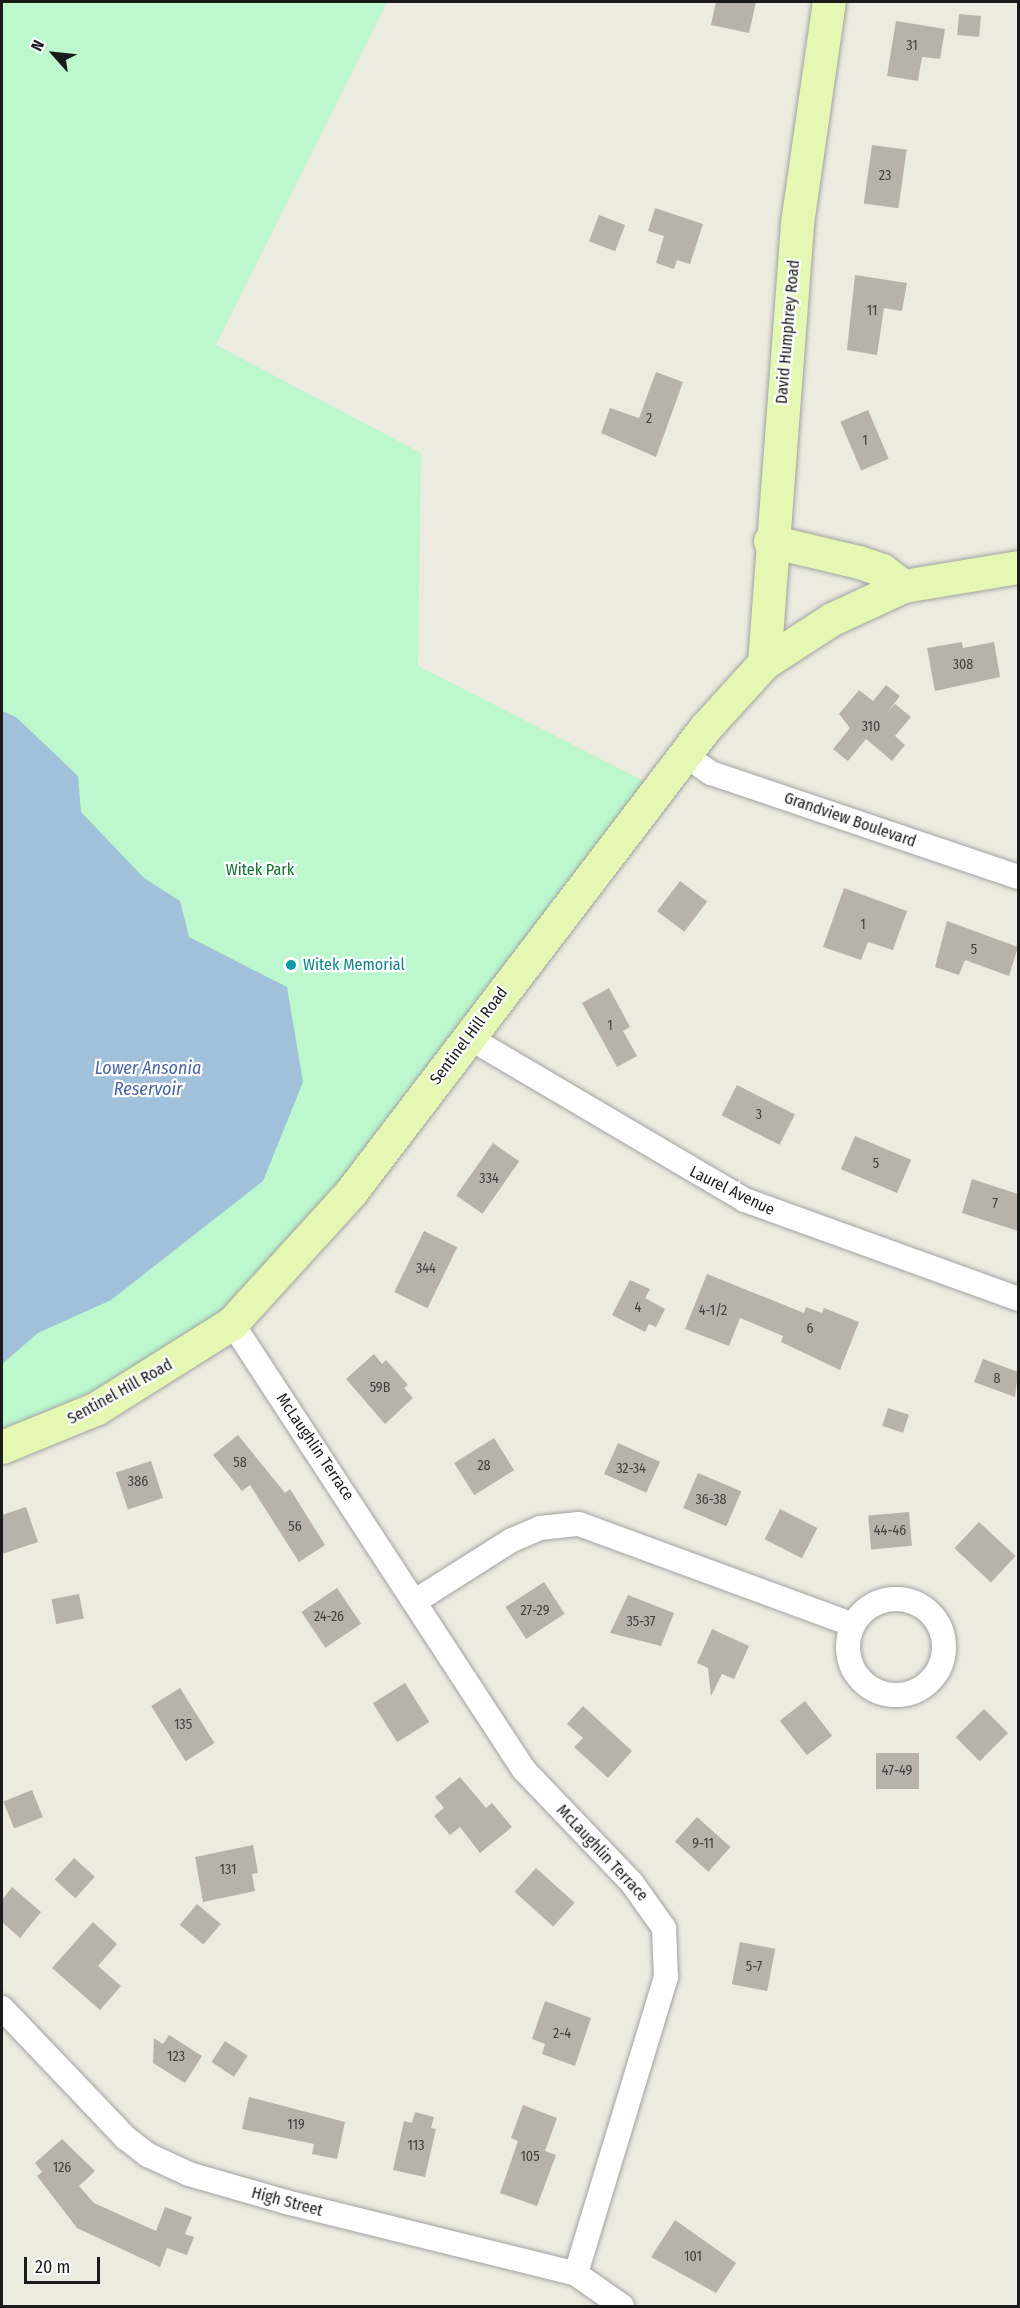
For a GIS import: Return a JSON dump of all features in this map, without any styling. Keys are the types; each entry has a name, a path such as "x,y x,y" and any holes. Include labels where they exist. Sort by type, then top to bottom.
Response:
{"main road":[{"name":"David Humphrey Road","path":"764,663 770,541 797,223 829,2"},
{"path":"770,541 859,562 882,570 903,586"},
{"name":"Sentinel Hill Road","path":"2,1447 97,1408 153,1377 232,1323 351,1192 684,755 764,663 832,619 903,586 1018,567"}],"street":[{"name":"Grandview Boulevard","path":"684,755 711,773 1018,877"},
{"name":"Laurel Avenue","path":"468,1037 745,1200 1018,1299"},
{"name":"McLaughlin Terrace","path":"232,1323 417,1600 524,1770 632,1883 664,1928 666,1977 576,2274"},
{"path":"417,1600 512,1540 540,1528 579,1524 853,1625"},
{"path":"904,1599 918,1604 931,1613 945,1640 939,1671 928,1684 906,1695 881,1694 866,1686 848,1658 853,1625 862,1613 882,1601 904,1599"},
{"name":"High Street","path":"2,2008 126,2138 148,2155 189,2174 286,2202 576,2274 622,2307"}],"green space":[{"name":"Witek Park","path":"2,2 387,2 216,345 421,453 418,666 646,782 332,1206 221,1317 135,1372 2,1431"}],"water":[{"name":"Lower Ansonia Reservoir","path":"2,711 16,717 78,776 81,812 144,878 180,901 189,937 287,987 303,1082 263,1181 111,1300 38,1333 2,1364"}],"building":[{"path":"716,2 756,2 749,33 711,25"},
{"path":"959,14 981,16 979,37 957,35"},
{"path":"896,21 945,29 940,59 922,57 918,81 887,76"},
{"path":"872,145 907,150 898,208 864,203"},
{"path":"655,208 703,224 690,264 677,260 674,269 656,263 664,236 648,231"},
{"path":"599,215 625,225 615,251 589,241"},
{"path":"855,275 907,283 902,311 884,308 877,355 847,350"},
{"path":"656,372 683,382 656,457 601,433 610,408 639,418"},
{"path":"868,410 889,459 861,471 840,422"},
{"path":"962,642 963,648 994,642 1000,677 935,691 927,648"},
{"path":"886,685 900,696 887,713 895,704 911,717 895,736 905,745 892,761 866,739 848,761 833,749 850,728 839,714 859,690 873,701"},
{"path":"680,881 707,901 684,932 657,911"},
{"path":"844,888 907,911 893,950 868,942 861,960 823,947"},
{"path":"947,921 1018,947 1009,976 965,960 959,975 935,967"},
{"path":"609,988 630,1027 623,1031 637,1056 617,1067 582,1003"},
{"path":"737,1085 795,1115 779,1145 722,1115"},
{"path":"855,1136 911,1160 897,1193 841,1169"},
{"path":"493,1143 519,1161 483,1214 456,1195"},
{"path":"972,1179 1018,1194 1018,1231 962,1213"},
{"path":"424,1231 457,1247 427,1308 394,1292"},
{"path":"707,1274 804,1313 806,1307 822,1313 824,1308 859,1322 840,1370 781,1342 783,1336 740,1318 729,1346 685,1329"},
{"path":"630,1280 650,1289 645,1298 665,1309 656,1327 649,1324 645,1332 612,1315"},
{"path":"374,1354 382,1364 386,1360 408,1385 404,1388 413,1398 385,1424 346,1379"},
{"path":"983,1359 1018,1372 1015,1397 974,1382"},
{"path":"888,1408 909,1415 903,1433 882,1426"},
{"path":"238,1435 285,1493 290,1489 325,1545 299,1562 250,1485 242,1491 213,1455"},
{"path":"494,1438 514,1470 474,1495 454,1463"},
{"path":"618,1443 660,1462 646,1493 604,1474"},
{"path":"151,1461 163,1498 128,1510 116,1472"},
{"path":"698,1473 741,1491 726,1526 683,1508"},
{"path":"26,1507 38,1542 2,1554 2,1515"},
{"path":"780,1509 817,1528 802,1558 765,1539"},
{"path":"909,1512 912,1546 871,1549 868,1516"},
{"path":"979,1522 1016,1556 991,1582 954,1548"},
{"path":"544,1582 565,1614 526,1639 505,1607"},
{"path":"337,1588 361,1624 325,1648 301,1612"},
{"path":"79,1594 84,1619 56,1624 52,1599"},
{"path":"628,1595 674,1613 661,1646 610,1633"},
{"path":"712,1629 749,1646 734,1679 722,1674 711,1696 708,1668 697,1663"},
{"path":"405,1683 429,1722 397,1742 373,1703"},
{"path":"180,1688 214,1743 186,1761 151,1706"},
{"path":"805,1701 832,1736 807,1755 780,1721"},
{"path":"583,1706 632,1751 608,1778 574,1747 583,1738 567,1724"},
{"path":"984,1709 1008,1733 980,1761 956,1737"},
{"path":"876,1753 919,1753 919,1789 876,1789"},
{"path":"460,1777 486,1808 492,1803 512,1827 480,1853 460,1827 450,1835 434,1816 444,1808 435,1797"},
{"path":"32,1790 43,1817 14,1829 3,1802"},
{"path":"697,1817 730,1847 708,1872 675,1842"},
{"path":"253,1845 258,1873 252,1874 255,1891 203,1902 195,1857"},
{"path":"74,1858 95,1877 75,1898 55,1880"},
{"path":"536,1868 575,1903 553,1927 515,1892"},
{"path":"12,1887 41,1912 20,1938 2,1922 2,1900"},
{"path":"197,1904 221,1924 203,1945 180,1925"},
{"path":"93,1922 117,1944 98,1966 121,1986 100,2010 52,1968"},
{"path":"740,1942 775,1949 767,1991 732,1984"},
{"path":"545,2001 591,2018 575,2066 542,2054 545,2044 532,2039"},
{"path":"169,2035 202,2056 185,2083 153,2063 154,2038 163,2044"},
{"path":"225,2041 248,2056 234,2077 211,2062"},
{"path":"249,2097 345,2122 337,2159 312,2154 314,2144 242,2129"},
{"path":"523,2105 557,2118 545,2151 556,2155 537,2206 500,2193 518,2141 511,2138"},
{"path":"415,2112 434,2117 431,2128 436,2129 425,2177 393,2170 404,2121 412,2123"},
{"path":"62,2139 95,2171 79,2186 94,2203 156,2231 165,2207 192,2217 185,2234 194,2237 187,2255 167,2248 160,2267 77,2228 37,2176 42,2172 35,2163"},
{"path":"675,2220 736,2263 716,2293 651,2257"}],"place":[{"name":"Witek Memorial","path":"291,965"}]}
